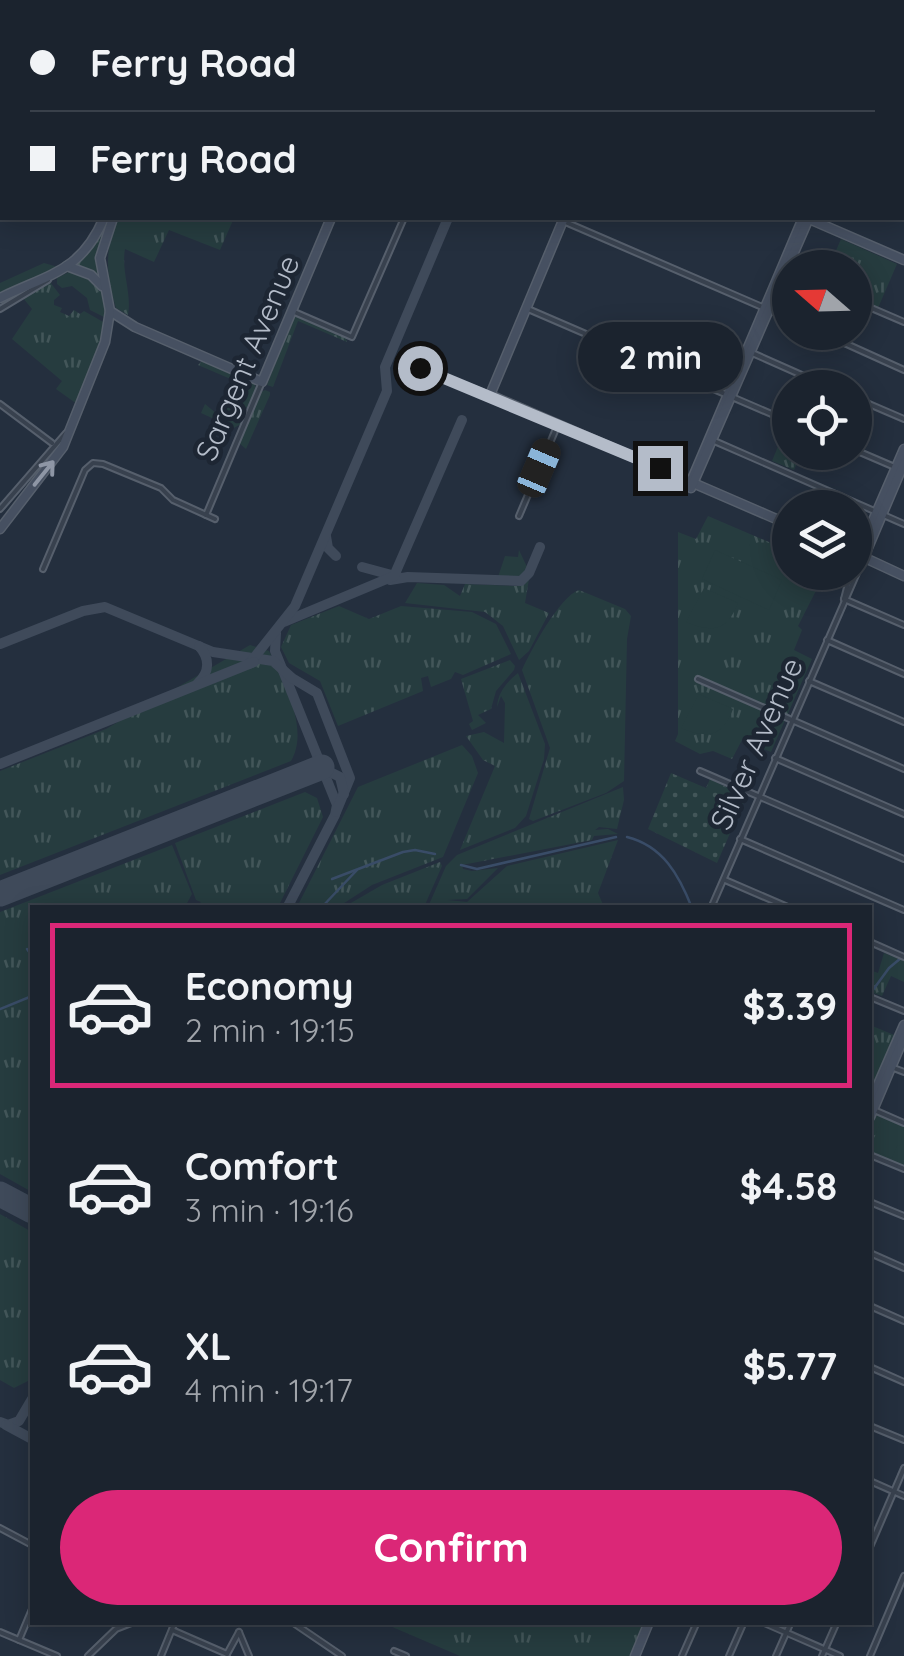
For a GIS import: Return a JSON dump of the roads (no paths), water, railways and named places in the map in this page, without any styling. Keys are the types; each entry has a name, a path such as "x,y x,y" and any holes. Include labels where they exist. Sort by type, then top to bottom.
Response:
{"main road":[{"path":"0,298 68,266 86,251 103,220"},
{"path":"0,529 57,458 105,342 110,311 100,252 112,220"},
{"name":"Sargent Avenue","path":"262,382 330,220"},
{"path":"563,220 490,395 772,517"},
{"path":"794,250 806,220"},
{"path":"812,220 904,260"},
{"path":"68,266 91,275 105,289"},
{"path":"692,482 772,298"},
{"path":"110,311 135,327 262,382"},
{"path":"105,342 120,325 135,327"},
{"name":"Silver Avenue","path":"872,529 901,468 904,449"},
{"path":"872,563 904,576"},
{"path":"872,1108 904,1025"},
{"path":"890,1064 904,1038"},
{"path":"635,1656 648,1625"}],"street":[{"path":"292,311 352,337 403,220"},
{"path":"565,220 772,312"},
{"path":"0,309 56,274"},
{"path":"872,308 904,322"},
{"path":"526,309 772,414"},
{"path":"860,350 904,370"},
{"path":"748,351 791,370"},
{"path":"420,368 490,395"},
{"name":"Sargent Avenue","path":"206,515 262,382"},
{"path":"0,404 49,442 57,442"},
{"path":"872,405 904,419"},
{"path":"0,508 74,421"},
{"path":"518,516 558,424"},
{"path":"710,440 904,524"},
{"path":"872,457 901,468"},
{"path":"43,569 88,466 103,464 161,488 173,500 215,518"},
{"name":"Silver Avenue","path":"844,599 846,590"},
{"name":"Silver Avenue","path":"712,905 847,590"},
{"path":"844,599 904,625"},
{"path":"827,640 904,674"},
{"path":"698,680 904,769"},
{"path":"809,681 904,722"},
{"path":"776,758 904,814"},
{"path":"700,771 904,860"},
{"path":"740,839 904,910"},
{"path":"723,878 783,905"},
{"path":"872,943 904,957"},
{"path":"872,997 904,1012"},
{"path":"890,1064 904,1070"},
{"path":"872,1110 904,1123"},
{"path":"872,1156 904,1169"},
{"path":"872,1203 904,1216"},
{"path":"872,1254 904,1268"},
{"path":"872,1307 904,1321"},
{"path":"872,1368 904,1382"},
{"path":"872,1427 904,1440"},
{"path":"872,1536 904,1468"},
{"path":"872,1482 904,1496"},
{"path":"0,1528 30,1544"},
{"path":"870,1656 904,1576"},
{"path":"19,1640 30,1614"},
{"path":"88,1656 116,1629 126,1625"},
{"path":"160,1656 174,1625"},
{"path":"296,1625 342,1656"},
{"path":"682,1656 695,1625"},
{"path":"729,1656 743,1625"},
{"path":"769,1625 824,1653 840,1656"},
{"path":"776,1656 789,1625"},
{"path":"824,1653 836,1625"},
{"path":"172,1630 226,1655 238,1632 249,1656"},
{"path":"0,1632 57,1656"},
{"path":"95,1656 100,1643"},
{"path":"394,1650 406,1656"}],"waterway":[{"path":"461,865 477,869 616,837"},
{"path":"627,837 660,855 691,905"},
{"path":"332,879 403,852 435,854"},
{"path":"324,905 357,870"},
{"path":"27,949 30,953"},
{"path":"872,991 901,958"},
{"path":"0,1009 30,997"}]}
